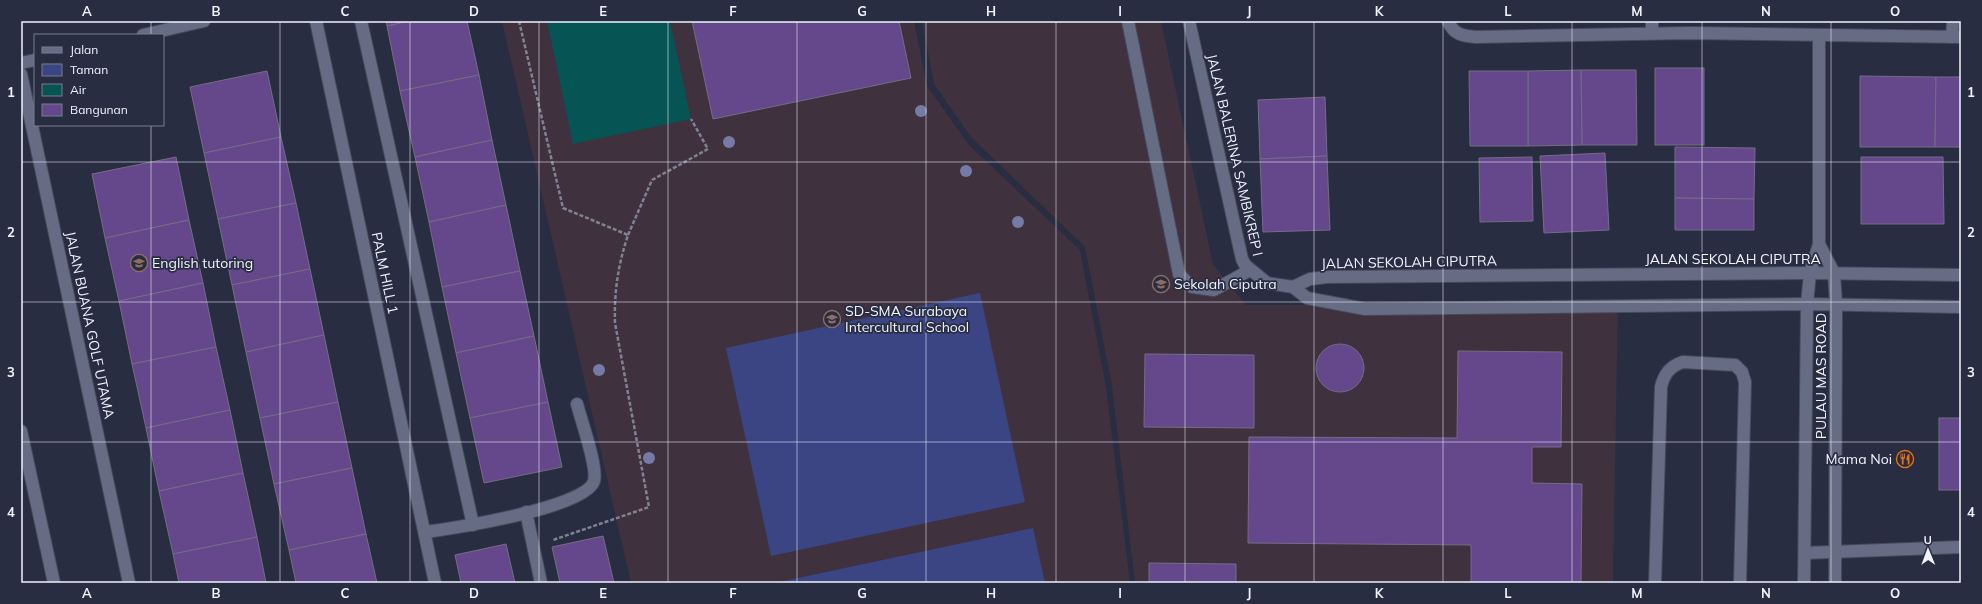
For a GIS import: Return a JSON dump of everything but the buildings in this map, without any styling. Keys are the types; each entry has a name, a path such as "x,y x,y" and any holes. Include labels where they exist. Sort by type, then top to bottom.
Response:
{"street":[{"path":"147,34 204,21"},
{"name":"PALM HILL 1","path":"316,21 436,583"},
{"path":"361,21 473,525"},
{"path":"1128,21 1179,274 1192,287 1214,290 1250,270"},
{"name":"JALAN BALERINA SAMBIKREP I","path":"1189,21 1242,259 1250,270 1267,283 1293,287"},
{"path":"1448,21 1456,33 1476,37 1652,33 1690,27 1819,36 1957,37 1953,21"},
{"path":"1652,21 1652,33"},
{"name":"PULAU MAS ROAD","path":"1804,583 1807,304 1810,273 1819,244 1819,36"},
{"path":"21,63 34,60"},
{"name":"JALAN BUANA GOLF UTAMA","path":"21,74 129,583"},
{"name":"PULAU MAS ROAD","path":"1819,244 1834,273 1836,304 1836,583"},
{"name":"JALAN SEKOLAH CIPUTRA","path":"1293,287 1310,279 1327,277 1810,273 1961,275"},
{"path":"1293,287 1307,298 1365,309 1807,304 1961,307"},
{"path":"1655,583 1661,387 1663,378 1669,369 1675,364 1683,362 1735,366 1742,372 1745,382 1740,583"},
{"path":"426,532 473,525 559,504 589,490 594,481 594,468 577,404"},
{"path":"21,431 54,583"},
{"path":"526,512 541,583"},
{"path":"1805,553 1961,547"}],"path":[{"path":"519,21 563,208 628,235"},
{"path":"534,546 649,507 615,323 614,295 620,258 628,235 652,180 708,149 691,119"}],"shaded area":[{"name":"SD-SMA Surabaya Intercultural School","path":"502,21 914,21 927,86 968,144 1080,250 1106,387 1130,583 631,583"},
{"name":"Sekolah Ciputra","path":"922,21 1161,21 1213,264 1246,305 1618,304 1613,583 1135,583 1112,386 1085,247 971,137 934,84"}],"green space":[{"path":"980,293 1025,502 771,556 726,348"},
{"path":"1033,528 1045,583 779,582"}],"water":[{"path":"547,21 670,21 691,119 573,144"}],"place":[{"name":"English tutoring","path":"139,263"},
{"name":"Sekolah Ciputra","path":"1161,284"},
{"name":"SD-SMA Surabaya Intercultural School","path":"832,319"},
{"name":"Mama Noi","path":"1905,459"}]}
